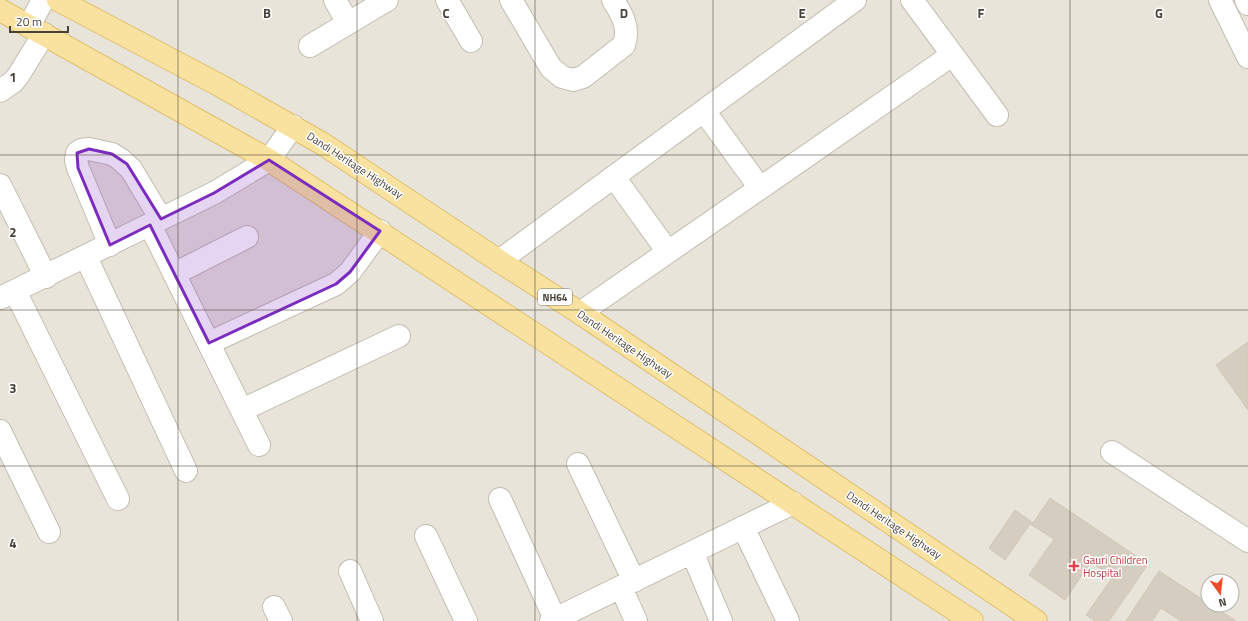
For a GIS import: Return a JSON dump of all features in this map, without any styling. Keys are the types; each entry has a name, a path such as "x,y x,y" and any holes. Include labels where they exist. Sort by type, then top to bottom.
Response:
{"main road":[{"name":"Dandi Heritage Highway","path":"58,0 324,144 499,261 580,313 1036,621"},
{"path":"0,10 269,160 380,231 972,621"}],"street":[{"path":"0,91 18,76 37,30 43,0"},
{"path":"335,0 348,23"},
{"path":"310,46 387,0"},
{"path":"447,0 471,41"},
{"path":"510,0 551,68 562,77 573,80 583,77 624,44 627,36 626,26 614,0"},
{"path":"499,261 855,0"},
{"path":"912,0 998,115"},
{"path":"1220,0 1248,57"},
{"path":"1246,0 1248,4"},
{"path":"580,313 952,55"},
{"path":"704,111 760,188"},
{"path":"118,499 8,295 214,193 269,160 292,126"},
{"path":"110,245 78,168 76,160 77,153 81,150 89,149 112,154 127,164 156,222 174,274 259,445"},
{"path":"614,177 668,252"},
{"path":"0,185 46,277"},
{"path":"209,343 336,284 350,272 380,231"},
{"path":"174,274 247,237"},
{"path":"86,257 186,471"},
{"path":"242,410 399,336"},
{"path":"0,431 49,532"},
{"path":"1112,452 1248,541"},
{"path":"578,464 627,584 636,621"},
{"path":"500,499 553,620 793,503"},
{"path":"743,527 788,621"},
{"path":"426,536 466,621"},
{"path":"692,552 721,621"},
{"path":"350,571 372,621"}],"highlighted area":[{"path":"89,149 112,154 127,164 161,219 214,193 269,160 380,231 350,272 336,284 209,343 150,225 110,245 78,168 77,153"}],"shaded area":[{"path":"0,0 1248,0 1248,621 0,621"}],"building":[{"path":"1248,342 1248,410 1216,365"},
{"path":"1050,498 1148,564 1109,621 1095,621 1086,615 1113,577 1091,562 1065,600 1029,575 1054,539 1030,524 1005,560 989,548 1015,510 1033,523"},
{"path":"1159,571 1200,598 1200,613 1224,613 1236,621 1181,621 1161,608 1152,621 1126,621"}],"place":[{"name":"Gauri Children Hospital","path":"1074,566"}]}
